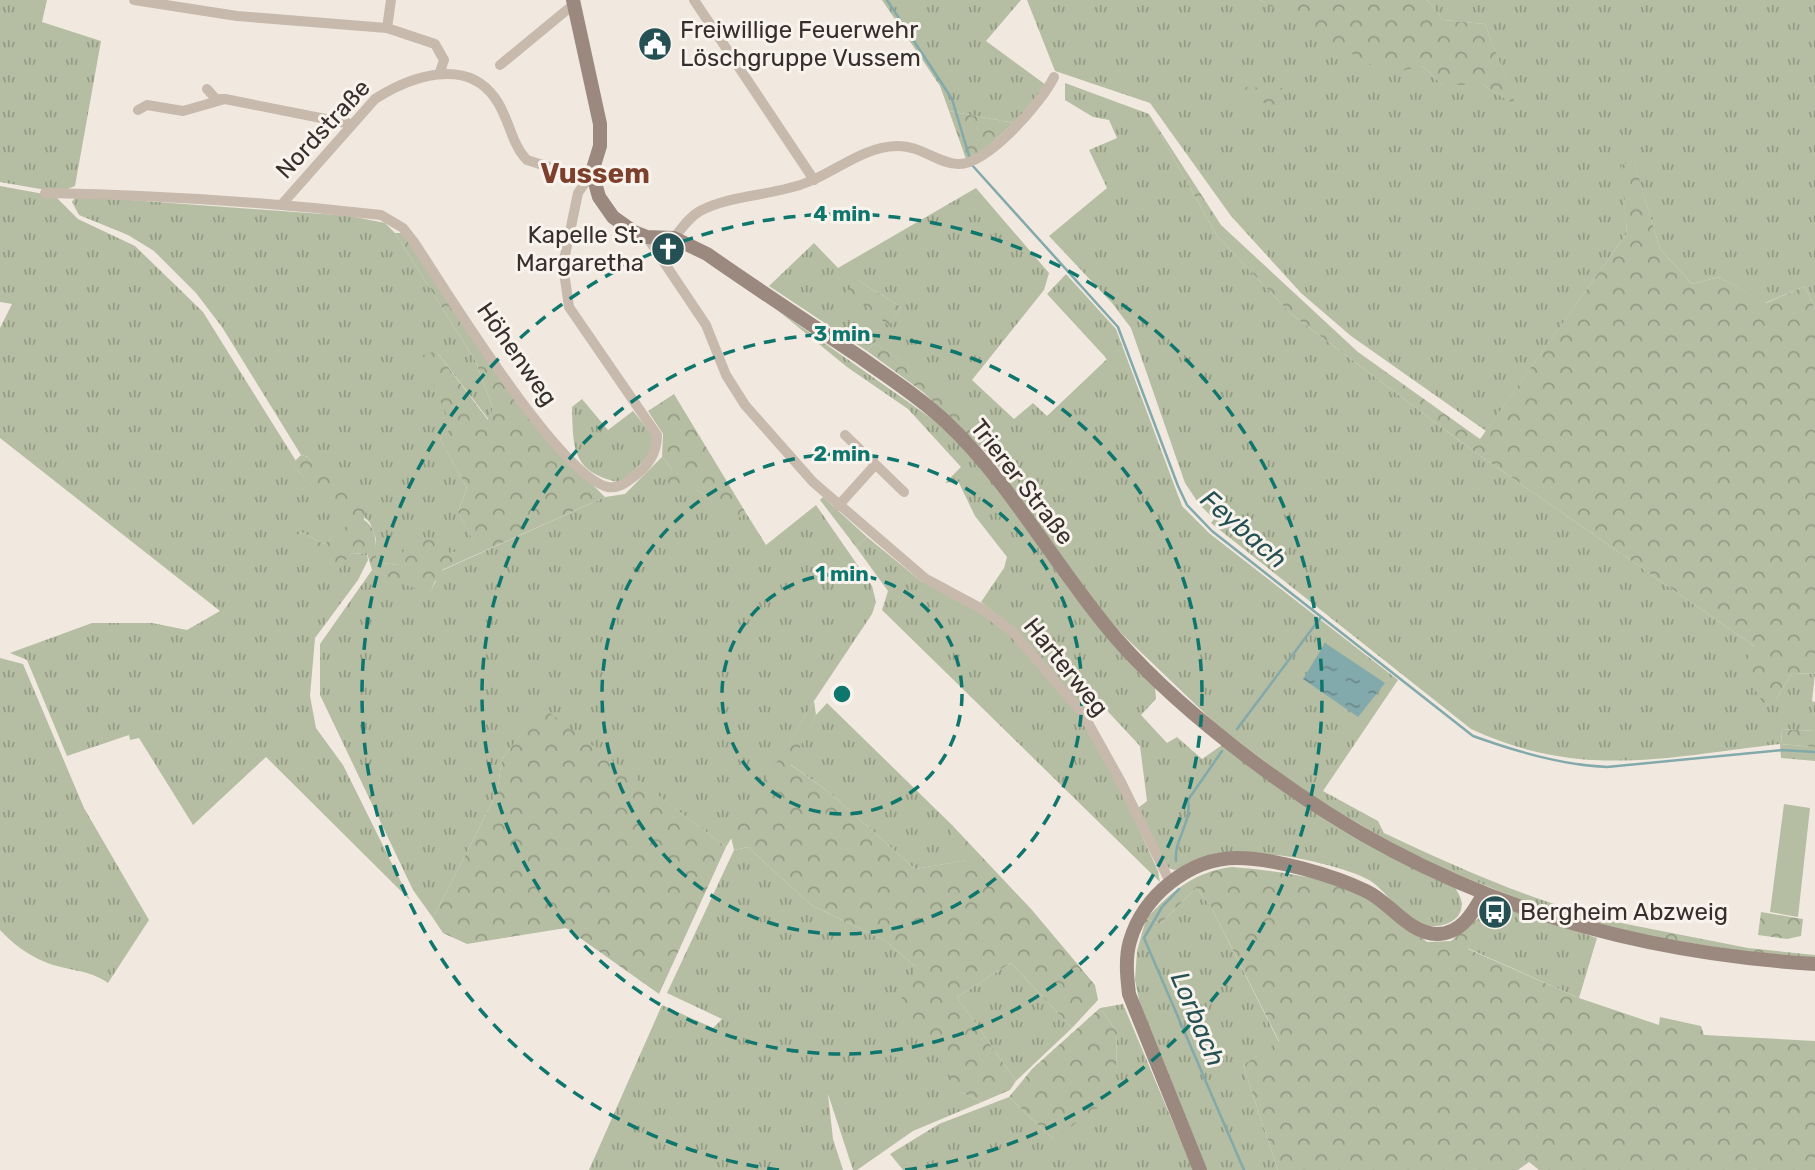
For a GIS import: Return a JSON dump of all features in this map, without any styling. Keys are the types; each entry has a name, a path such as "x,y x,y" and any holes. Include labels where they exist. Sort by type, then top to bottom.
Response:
{"main road":[{"path":"574,3 600,124 600,146 590,181"},
{"name":"Trierer Straße","path":"590,181 613,217 646,237 674,238 707,254 903,387 947,422 996,477 1074,588 1117,639 1210,729 1330,817 1406,859 1483,895 1557,921 1640,943 1716,956 1815,964"},
{"path":"1200,1170 1129,994 1127,968 1130,943 1150,903 1170,882 1215,861 1236,858 1272,863 1364,890 1416,928 1436,934 1456,930 1467,920 1483,895"}],"street":[{"path":"134,0 237,16 387,28 435,44 444,60 440,72"},
{"path":"387,28 391,0"},
{"path":"694,0 814,180"},
{"path":"500,65 574,3"},
{"name":"Nordstraße","path":"283,203 375,99 393,87 440,72 474,78 495,98 520,153 527,160 590,181"},
{"path":"674,238 701,210 814,180 853,158 897,146 917,148 957,165 977,160 1041,100 1054,77"},
{"path":"207,89 216,99 351,124"},
{"path":"138,110 147,105 183,111 225,99"},
{"name":"Höhenweg","path":"46,193 115,192 283,203 381,215 403,228 527,408 577,466 594,481 609,487 623,486 640,472 656,450 657,435 569,307 564,265 578,194 590,181"},
{"name":"Harterweg","path":"646,237 706,325 726,374 745,405 838,506 933,585 974,604 1013,632 1082,712 1170,882"},
{"path":"845,435 904,492"},
{"path":"838,506 875,464"}],"green space":[{"path":"0,0 47,0 42,22 101,41 75,186 65,190 46,190 0,182"},
{"path":"882,0 1021,0 986,41 1046,85 1014,123 949,111 940,86"},
{"path":"1027,0 1260,0 1311,28 1422,66 1443,85 1483,85 1515,104 1485,24 1443,20 1427,0 1815,0 1815,309 1805,286 1765,303 1719,277 1692,284 1660,249 1634,162 1622,165 1627,233 1486,431 1351,336 1301,293 1231,216 1150,103 1055,71"},
{"path":"1260,0 1427,0 1443,20 1485,24 1516,105 1483,85 1443,85 1422,66 1387,74"},
{"path":"1065,83 1149,114 1217,236 1291,314 1472,450 1754,646 1776,699 1792,673 1815,674 1812,701 1815,702 1815,731 1782,729 1781,744 1815,747 1815,761 1781,758 1780,744 1624,760 1587,760 1550,755 1511,745 1471,729 1211,523 1214,519 1199,504 1185,483 1131,328 1112,303 1049,236 1107,188 1089,150 1117,138 1109,120 1093,117 1065,100"},
{"path":"1239,87 1284,88 1277,105 1242,100"},
{"path":"949,111 1014,123 977,156 966,159"},
{"path":"1149,114 1221,225 1358,352 1480,439 1627,233 1621,165 1634,161 1660,249 1692,284 1719,277 1766,303 1805,286 1815,309 1815,674 1792,673 1776,699 1763,703 1743,668 1754,646 1472,450 1291,314 1217,236"},
{"path":"0,186 55,196 78,219 135,246 203,312 296,461 293,465 348,526 324,544 301,532 295,538 350,554 367,553 368,560 358,580 315,638 310,696 316,728 343,765 410,900 266,757 193,825 139,738 130,740 129,735 67,756 27,660 10,653 92,623 152,623 187,630 220,611 0,438 0,328 12,304 0,302"},
{"path":"976,188 1049,273 1044,290 972,380 1014,419 1033,403 1047,416 1107,359 1047,294 1066,274 1116,329 1182,506 1209,533 1398,680 1323,791 1378,821 1384,833 1532,897 1626,924 1625,933 1563,916 1423,861 1308,794 1217,725 1124,636 1078,585 1020,503 1022,471 971,417 936,386 896,357 874,343 867,351 769,286 814,243 838,268","holes":["856,279 901,307 889,326"]},
{"path":"76,196 350,216 385,223 395,233 475,360 493,408 489,420 436,351 453,428 440,439 467,488 458,512 477,547 398,565 375,562 376,539 370,523 308,457 301,455 222,327 196,293 154,251 128,235 79,215 72,202"},
{"path":"395,233 402,233 544,437 605,497 442,570 442,578 435,581 429,595 372,570 367,553 350,554 337,572 294,538 301,532 324,544 347,526 292,464 301,455 308,457 365,510 364,520 372,528 375,539 376,562 398,565 406,545 433,538 450,553 476,546 458,512 467,488 440,439 452,428 421,356 436,351 488,420 493,408 475,360"},
{"path":"856,279 901,307 889,326 847,291"},
{"path":"776,309 948,430 991,480 1071,592 1155,686 1156,699 1141,715 1167,743 1177,737 1202,759 1222,745 1330,823 1455,888 1462,903 1459,915 1441,925 1424,925 1407,915 1369,880 1335,867 1293,857 1258,856 1174,870 1168,868 1138,808 1147,801 1140,746 1099,702 1087,713 1014,628 981,602 1004,568 1007,557 975,516 958,481 945,483 961,467 908,409 847,367"},
{"path":"874,343 942,389 984,425 1019,467 1032,491 1020,503 995,461 923,392 867,351"},
{"path":"674,394 746,513 733,521 697,489 683,490 672,500 664,489 672,469 662,457 663,434 648,411"},
{"path":"582,399 608,430 633,411 653,436 652,452 622,483 594,473 579,458 573,436 572,407"},
{"path":"662,457 672,469 671,499 683,489 697,489 733,520 746,513 766,545 816,505 872,586 876,602 872,614 814,701 726,847 542,708 502,759 497,793 433,918 413,890 320,695 320,644 372,570 429,594 441,571 605,497 625,494"},
{"path":"823,497 867,537 856,547 820,500"},
{"path":"867,537 922,582 967,604 1009,634 1080,716 1121,790 1158,871 1160,882 882,610 888,591 856,547"},
{"path":"0,658 23,664 84,808 149,920 108,983 93,975 39,959 21,949 0,930"},
{"path":"814,701 816,715 791,765 830,793 915,869 967,860 949,828 952,825 1032,910 1095,985 1098,1000 1072,1028 1011,963 957,997 1016,1081 1010,1090 982,1102 960,1092 901,1000 916,967 884,940 811,905 748,847 734,850 731,837"},
{"path":"827,703 952,825 949,828 968,860 915,869 830,793 790,764 816,715"},
{"path":"542,707 726,847 659,994 566,928 467,944 443,933 433,918 497,793 502,759"},
{"path":"1782,729 1815,731 1815,747 1781,744"},
{"path":"1784,804 1810,808 1798,917 1770,912"},
{"path":"748,847 811,905 884,940 916,967 960,1092 982,1102 913,1131 857,1170 853,1170 828,1094 833,1139 843,1170 589,1170 662,1005 713,1028 722,1019 667,993 734,850"},
{"path":"1232,867 1303,876 1355,891 1386,907 1427,942 1451,941 1476,920 1484,925 1468,949 1579,998 1659,1025 1660,1017 1701,1026 1704,1035 1815,1041 1815,1170 1539,1170 1529,1162 1518,1170 1278,1170 1243,1065 1279,1041 1210,905 1196,888 1160,924 1146,919 1164,900 1184,885 1206,873"},
{"path":"1196,888 1210,905 1279,1042 1243,1065 1278,1170 1207,1170 1141,1010 1135,980 1137,951 1146,919 1160,924"},
{"path":"1506,908 1597,938 1579,998 1467,948 1484,925 1476,920 1491,909"},
{"path":"1761,912 1803,919 1801,936 1787,939 1758,935"},
{"path":"1626,924 1748,948 1815,955 1815,962 1625,933"},
{"path":"1011,963 1072,1028 1016,1081 957,997"},
{"path":"1123,1004 1193,1170 903,1170 890,1154 939,1124 1009,1097 1053,1139 1116,1071 1117,1032 1100,1008"},
{"path":"1100,1008 1117,1032 1116,1071 1099,1107 1053,1139 1009,1097 1032,1069"}],"water":[{"path":"1325,643 1385,683 1358,717 1303,679"}],"waterway":[{"name":"Feybach","path":"887,0 952,99 970,159"},
{"name":"Feybach","path":"972,165 1118,327 1187,505 1212,531 1473,736 1539,756 1607,767 1782,750 1815,752"},
{"name":"Lorbach","path":"1237,729 1321,617"},
{"name":"Lorbach","path":"1176,861 1178,845 1188,816 1188,800 1222,751"},
{"name":"Lorbach","path":"1179,889 1162,907 1144,938 1244,1170"}],"place":[{"name":"Freiwillige Feuerwehr Löschgruppe Vussem","path":"655,44"},
{"name":"Kapelle St. Margaretha","path":"668,249"},
{"name":"Bergheim Abzweig","path":"1495,912"}],"district":[{"name":"Vussem","path":"595,173"}]}
